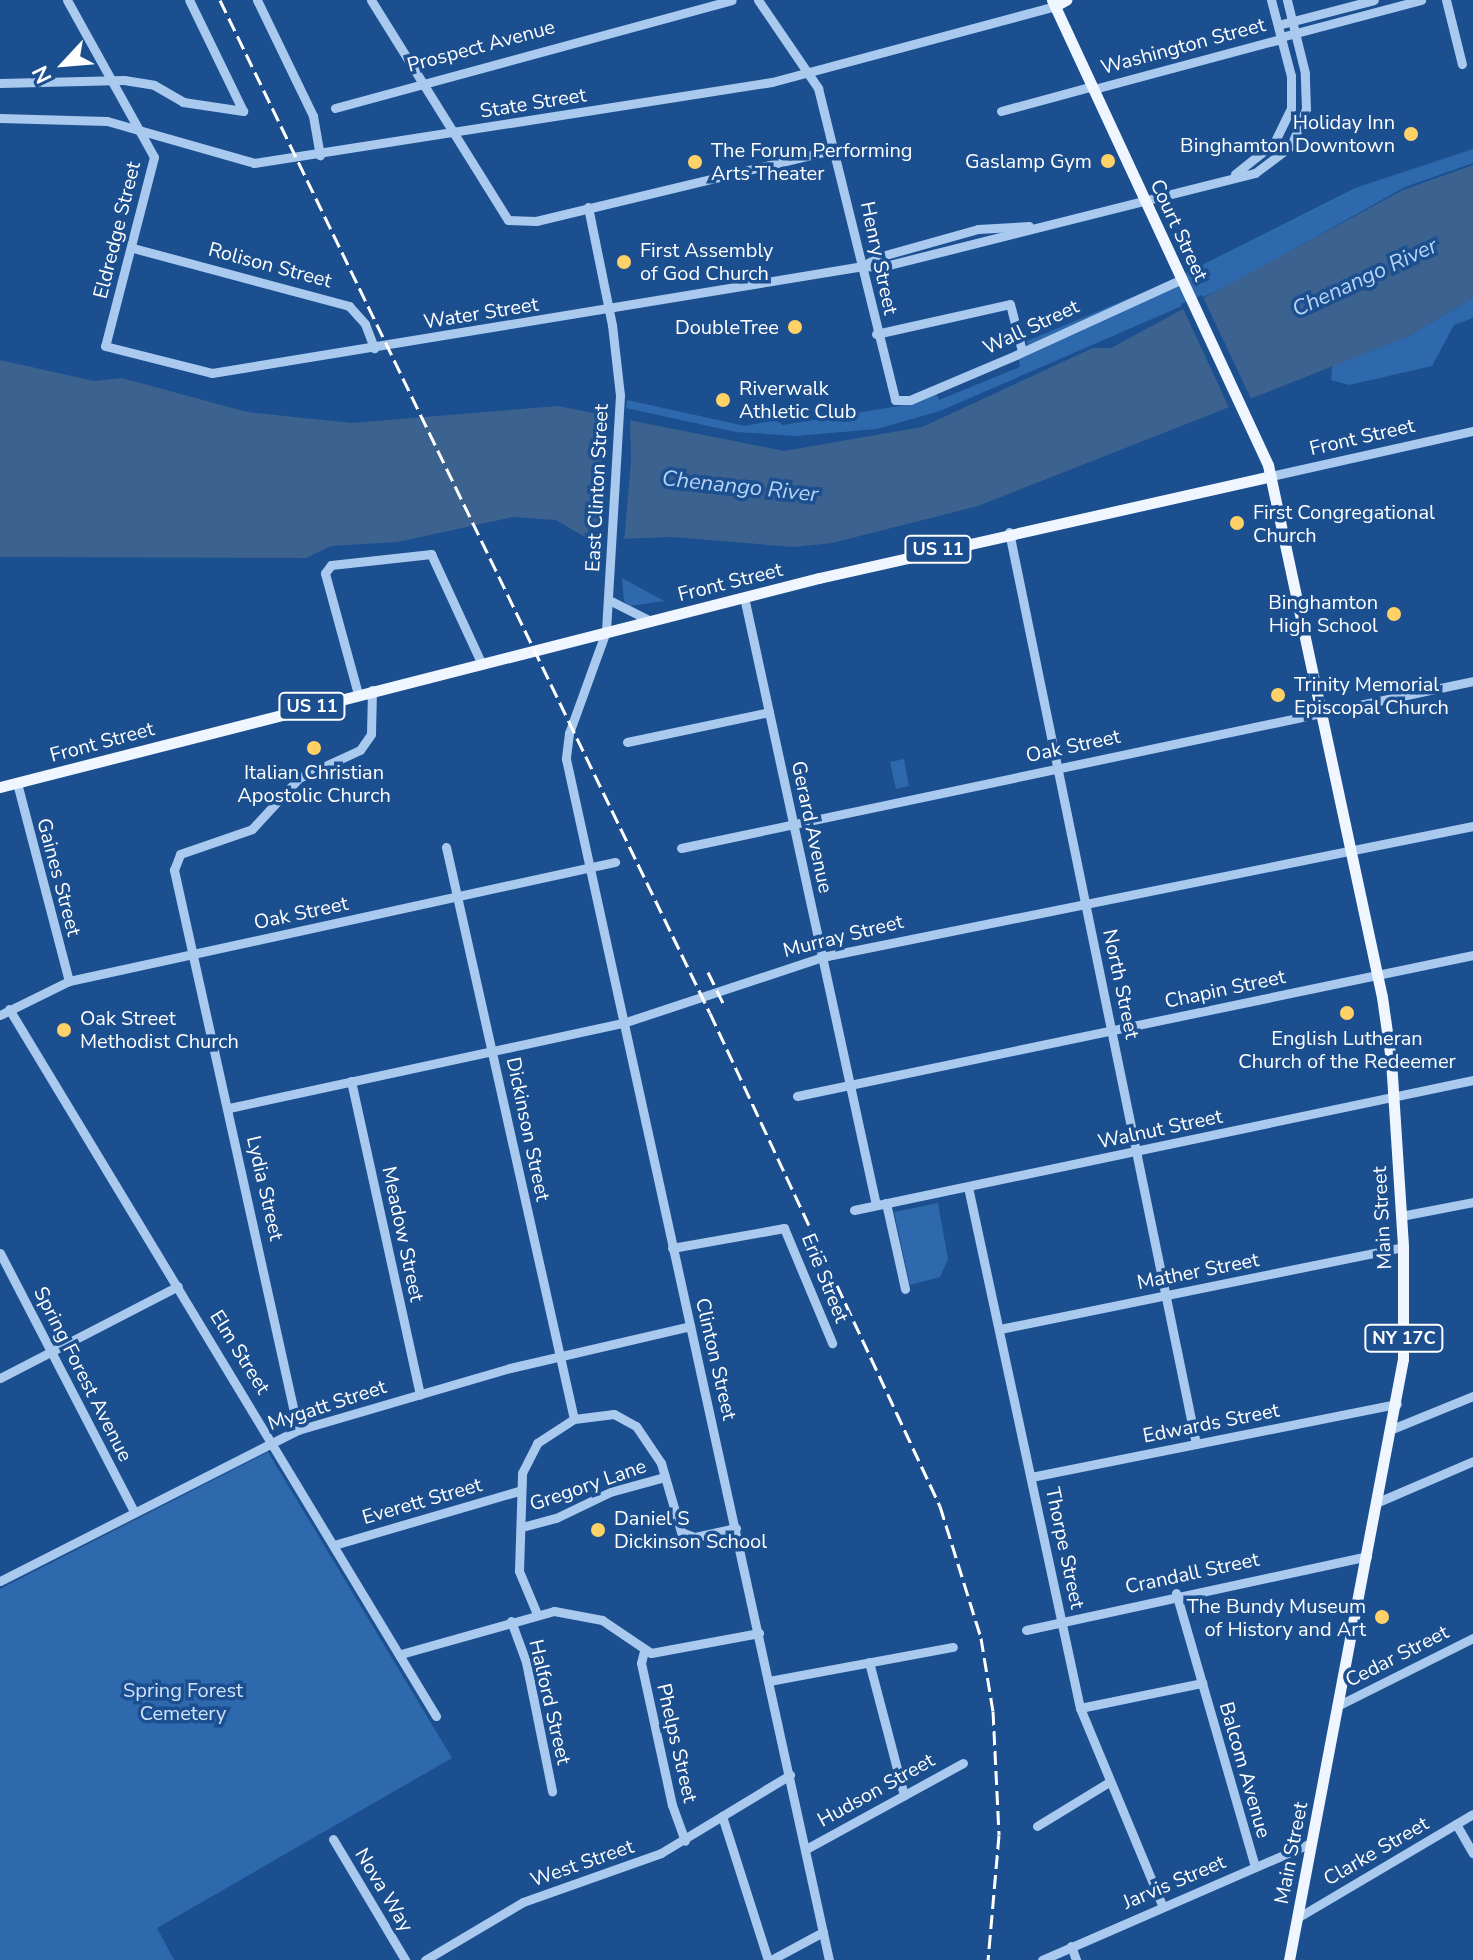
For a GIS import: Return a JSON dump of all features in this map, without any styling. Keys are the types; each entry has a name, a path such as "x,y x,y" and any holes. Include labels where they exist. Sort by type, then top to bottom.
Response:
{"main road":[{"name":"State Street","path":"1053,3 1066,0"},
{"name":"Court Street","path":"1053,3 1246,416 1271,476"},
{"name":"Front Street","path":"0,787 649,620 1009,532 1271,476"},
{"name":"Main Street","path":"1271,476 1378,975 1394,1097 1405,1328 1397,1404 1289,1960"}],"street":[{"name":"Eldredge Street","path":"67,0 144,133 155,166 105,346"},
{"path":"0,83 114,79 154,85 183,102 243,111 189,0"},
{"path":"257,0 313,116 320,155"},
{"path":"371,0 504,218 523,223 836,149"},
{"name":"Prospect Avenue","path":"335,108 419,82 732,0"},
{"name":"Henry Street","path":"758,0 809,72 836,149 876,334 895,400"},
{"path":"1234,175 1269,150 1289,116 1291,81 1271,0"},
{"name":"Water Street","path":"105,346 212,373 609,311 863,266 881,267 1234,175 1249,175 1270,165 1300,130 1307,85 1287,0"},
{"name":"Washington Street","path":"1278,25 1374,0"},
{"name":"Washington Street","path":"1001,111 1421,0"},
{"path":"1446,0 1462,64"},
{"name":"State Street","path":"0,118 83,117 243,163 320,155 809,72 1053,3"},
{"name":"East Clinton Street","path":"567,767 569,733 606,631 620,395 609,311 588,207"},
{"name":"Rolison Street","path":"133,248 349,306 365,324 374,348"},
{"name":"Wall Street","path":"895,400 910,400 1184,283"},
{"path":"876,334 1010,304 1022,351"},
{"name":"Front Street","path":"1271,476 1473,431"},
{"name":"North Street","path":"1009,532 1056,768 1169,1295 1196,1444"},
{"path":"358,694 325,573 331,565 431,554 481,662"},
{"name":"Gerard Avenue","path":"744,597 850,1085 905,1289"},
{"path":"609,600 649,620"},
{"name":"Oak Street","path":"681,848 1473,681"},
{"name":"Lydia Street","path":"298,1430 175,860 189,849 252,829 299,778 360,750 371,734 372,690"},
{"path":"627,742 769,712"},
{"name":"Clinton Street","path":"567,767 829,1960"},
{"name":"Gaines Street","path":"17,783 69,981"},
{"name":"Murray Street","path":"229,1108 623,1023 822,957 1473,826"},
{"name":"Dickinson Street","path":"446,847 574,1419"},
{"name":"Oak Street","path":"4,1012 69,981 615,862"},
{"name":"Chapin Street","path":"797,1096 1473,955"},
{"name":"Elm Street","path":"4,1012 178,1286 436,1716"},
{"name":"Walnut Street","path":"854,1210 1473,1080"},
{"name":"Meadow Street","path":"351,1081 420,1394"},
{"name":"Thorpe Street","path":"968,1187 1080,1708 1162,1905"},
{"path":"1401,1216 1473,1202"},
{"name":"Erie Street","path":"672,1248 784,1228 832,1343"},
{"name":"Mather Street","path":"1000,1329 1403,1247"},
{"name":"Spring Forest Avenue","path":"0,1253 134,1512"},
{"path":"0,1378 178,1286"},
{"name":"Mygatt Street","path":"0,1581 272,1440 298,1430 559,1356 690,1326"},
{"path":"1392,1429 1473,1396"},
{"name":"Edwards Street","path":"1031,1477 1397,1404"},
{"path":"537,1614 520,1576 522,1527 519,1491 537,1443 574,1419 623,1417 652,1445 681,1532 695,1537 736,1528"},
{"path":"1378,1502 1473,1461"},
{"name":"Gregory Lane","path":"522,1527 556,1518 610,1492 665,1477"},
{"name":"Everett Street","path":"334,1545 519,1491"},
{"name":"Crandall Street","path":"1026,1630 1176,1593 1367,1556"},
{"name":"Balcom Avenue","path":"1176,1593 1255,1867"},
{"path":"401,1654 537,1614 586,1614 644,1651 759,1633"},
{"name":"Halford Street","path":"511,1621 526,1662 552,1791"},
{"name":"Cedar Street","path":"1337,1706 1473,1638"},
{"path":"769,1681 953,1647"},
{"name":"Phelps Street","path":"644,1651 641,1666 672,1805 685,1841"},
{"path":"869,1662 904,1795"},
{"path":"1080,1708 1202,1683"},
{"name":"Hudson Street","path":"806,1849 963,1763"},
{"name":"West Street","path":"425,1960 523,1902 634,1866 685,1841 790,1775"},
{"path":"1037,1826 1109,1782"},
{"name":"Clarke Street","path":"1297,1918 1473,1814"},
{"path":"722,1816 769,1960 823,1932"},
{"path":"1456,1824 1473,1853"},
{"name":"Nova Way","path":"333,1839 405,1960"},
{"name":"Jarvis Street","path":"1047,1958 1162,1905 1311,1843"},
{"path":"1071,1946 1076,1960"}],"green space":[{"path":"1473,149 1473,163 1405,187 1228,286 940,411 877,429 796,436 736,432 626,408 627,400 745,426 776,420 783,425 905,405 936,393 939,400 1020,367 1019,359 1029,353 1027,341 1172,280 1355,188"},
{"path":"1473,298 1473,318 1454,325 1432,366 1349,385 1331,380 1332,366 1407,337"},
{"path":"622,578 664,601 630,606 624,601"},
{"path":"904,759 909,786 896,789 890,762"},
{"path":"938,1203 948,1259 940,1277 910,1285 894,1212"},
{"name":"Spring Forest Cemetery","path":"268,1452 452,1758 157,1928 174,1960 0,1960 0,1589"}],"water":[{"name":"Chenango River","path":"1473,165 1473,298 1407,337 978,506 832,543 794,547 672,537 590,540 556,520 513,517 397,542 331,546 306,558 0,557 0,360 94,381 122,378 247,412 351,423 558,406 784,451 922,427 1093,348 1111,348 1403,190"}],"pier":[{"path":"1202,295 1253,403 1231,412 1181,304"},
{"path":"604,412 630,415 631,462 624,542 598,543"}],"railway":[{"path":"220,0 710,1013 940,1506 981,1638 993,1711 999,1835 988,1960"},
{"path":"708,972 725,1007"}],"place":[{"name":"Holiday Inn Binghamton Downtown","path":"1411,134"},
{"name":"Gaslamp Gym","path":"1108,161"},
{"name":"The Forum Performing Arts Theater","path":"695,162"},
{"name":"First Assembly of God Church","path":"624,262"},
{"name":"DoubleTree","path":"795,327"},
{"name":"Riverwalk Athletic Club","path":"723,400"},
{"name":"First Congregational Church","path":"1237,523"},
{"name":"Binghamton High School","path":"1394,614"},
{"name":"Trinity Memorial Episcopal Church","path":"1278,695"},
{"name":"Italian Christian Apostolic Church","path":"314,748"},
{"name":"English Lutheran Church of the Redeemer","path":"1347,1013"},
{"name":"Oak Street Methodist Church","path":"64,1030"},
{"name":"Daniel S Dickinson School","path":"598,1530"},
{"name":"The Bundy Museum of History and Art","path":"1382,1617"}]}
